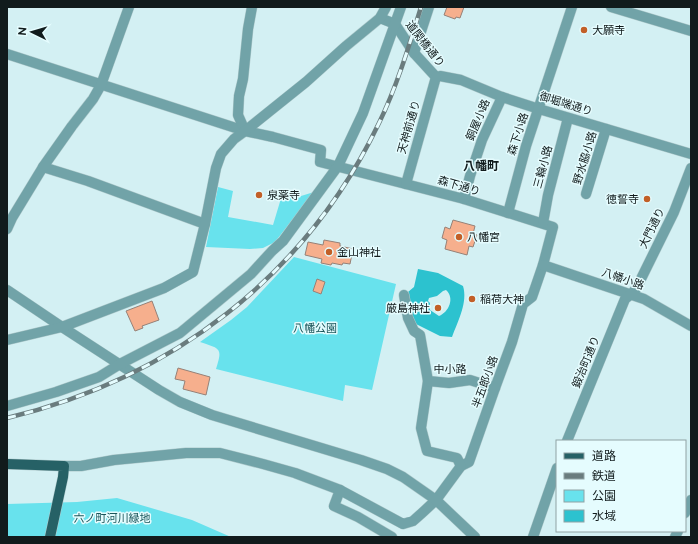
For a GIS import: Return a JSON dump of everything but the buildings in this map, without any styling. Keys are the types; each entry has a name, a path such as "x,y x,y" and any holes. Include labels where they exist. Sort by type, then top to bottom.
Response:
{"main road":[{"path":"7,464 64,466 50,537"}],"street":[{"path":"7,229 42,167 93,99 101,85 129,7"},
{"path":"245,131 238,115 252,7"},
{"path":"378,7 380,18"},
{"path":"7,340 62,327 164,288 193,272 205,224 216,168 221,154 234,138 245,131 306,82 380,18 386,7"},
{"path":"7,406 56,392 99,377 120,364 180,333 251,274 283,241 338,166 362,113 401,7"},
{"path":"414,53 429,7"},
{"name":"森下小路","path":"508,213 526,146 572,7"},
{"path":"611,7 691,31"},
{"path":"380,18 395,24"},
{"name":"道閑橋通り","path":"395,24 414,53 436,78"},
{"path":"7,54 245,131"},
{"name":"御堀端通り","path":"436,78 440,76 462,80 538,109 691,154"},
{"name":"天神前通り","path":"406,184 436,78"},
{"name":"銅屋小路","path":"464,199 482,140 502,96"},
{"name":"三輪小路","path":"543,223 548,195 568,118"},
{"name":"野水脇小路","path":"586,194 606,129"},
{"name":"森下通り","path":"245,131 321,150 320,162 464,199 543,223"},
{"path":"42,167 88,181 205,224"},
{"name":"大門通り","path":"630,295 636,289 674,212 691,168"},
{"path":"543,223 553,227 543,264"},
{"name":"八幡小路","path":"543,264 644,300 691,326"},
{"name":"半五郎小路","path":"340,490 403,524 412,521 436,500 461,466 469,462 512,342 523,304 532,297 543,264"},
{"path":"7,290 159,390 180,402 212,415 361,460 403,476 436,500 475,537"},
{"path":"404,295 408,318 414,331 420,335 428,381 421,428 427,451 457,458 461,466"},
{"name":"鍛治町通り","path":"567,440 625,299 630,295"},
{"name":"中小路","path":"428,381 449,383 470,380 495,388"},
{"path":"64,466 81,466 114,460 186,453 220,453 288,471 340,490 334,506 358,517 392,537"},
{"path":"533,537 556,471"},
{"path":"358,517 379,537"}],"green space":[{"path":"218,187 233,191 228,217 273,225 282,195 301,196 314,192 275,242 263,248 250,249 206,247"},
{"name":"八幡公園","path":"294,257 396,284 372,390 345,385 343,401 216,369 219,356 218,350 212,346 200,342 247,307"},
{"name":"六ノ町河川緑地","path":"117,498 192,520 231,537 7,537 7,504 77,502"}],"water":[{"path":"418,269 438,273 463,286 463,305 452,337 440,336 416,324 411,315 408,292 414,287","holes":["446,290 449,293 450,304 443,314 439,316 430,310 430,303 428,301 429,298 437,296"]}],"railway":[{"path":"7,418 67,400 124,377 178,348 227,313 272,273 313,228 349,178 379,123 391,95 421,7"}],"place":[{"name":"大願寺","path":"584,30"},
{"name":"泉薬寺","path":"259,195"},
{"name":"徳誓寺","path":"647,199"},
{"name":"八幡宮","path":"459,237"},
{"name":"金山神社","path":"329,252"},
{"name":"稲荷大神","path":"472,299"},
{"name":"厳島神社","path":"438,308"}],"district":[{"name":"八幡町","path":"481,166"}]}
